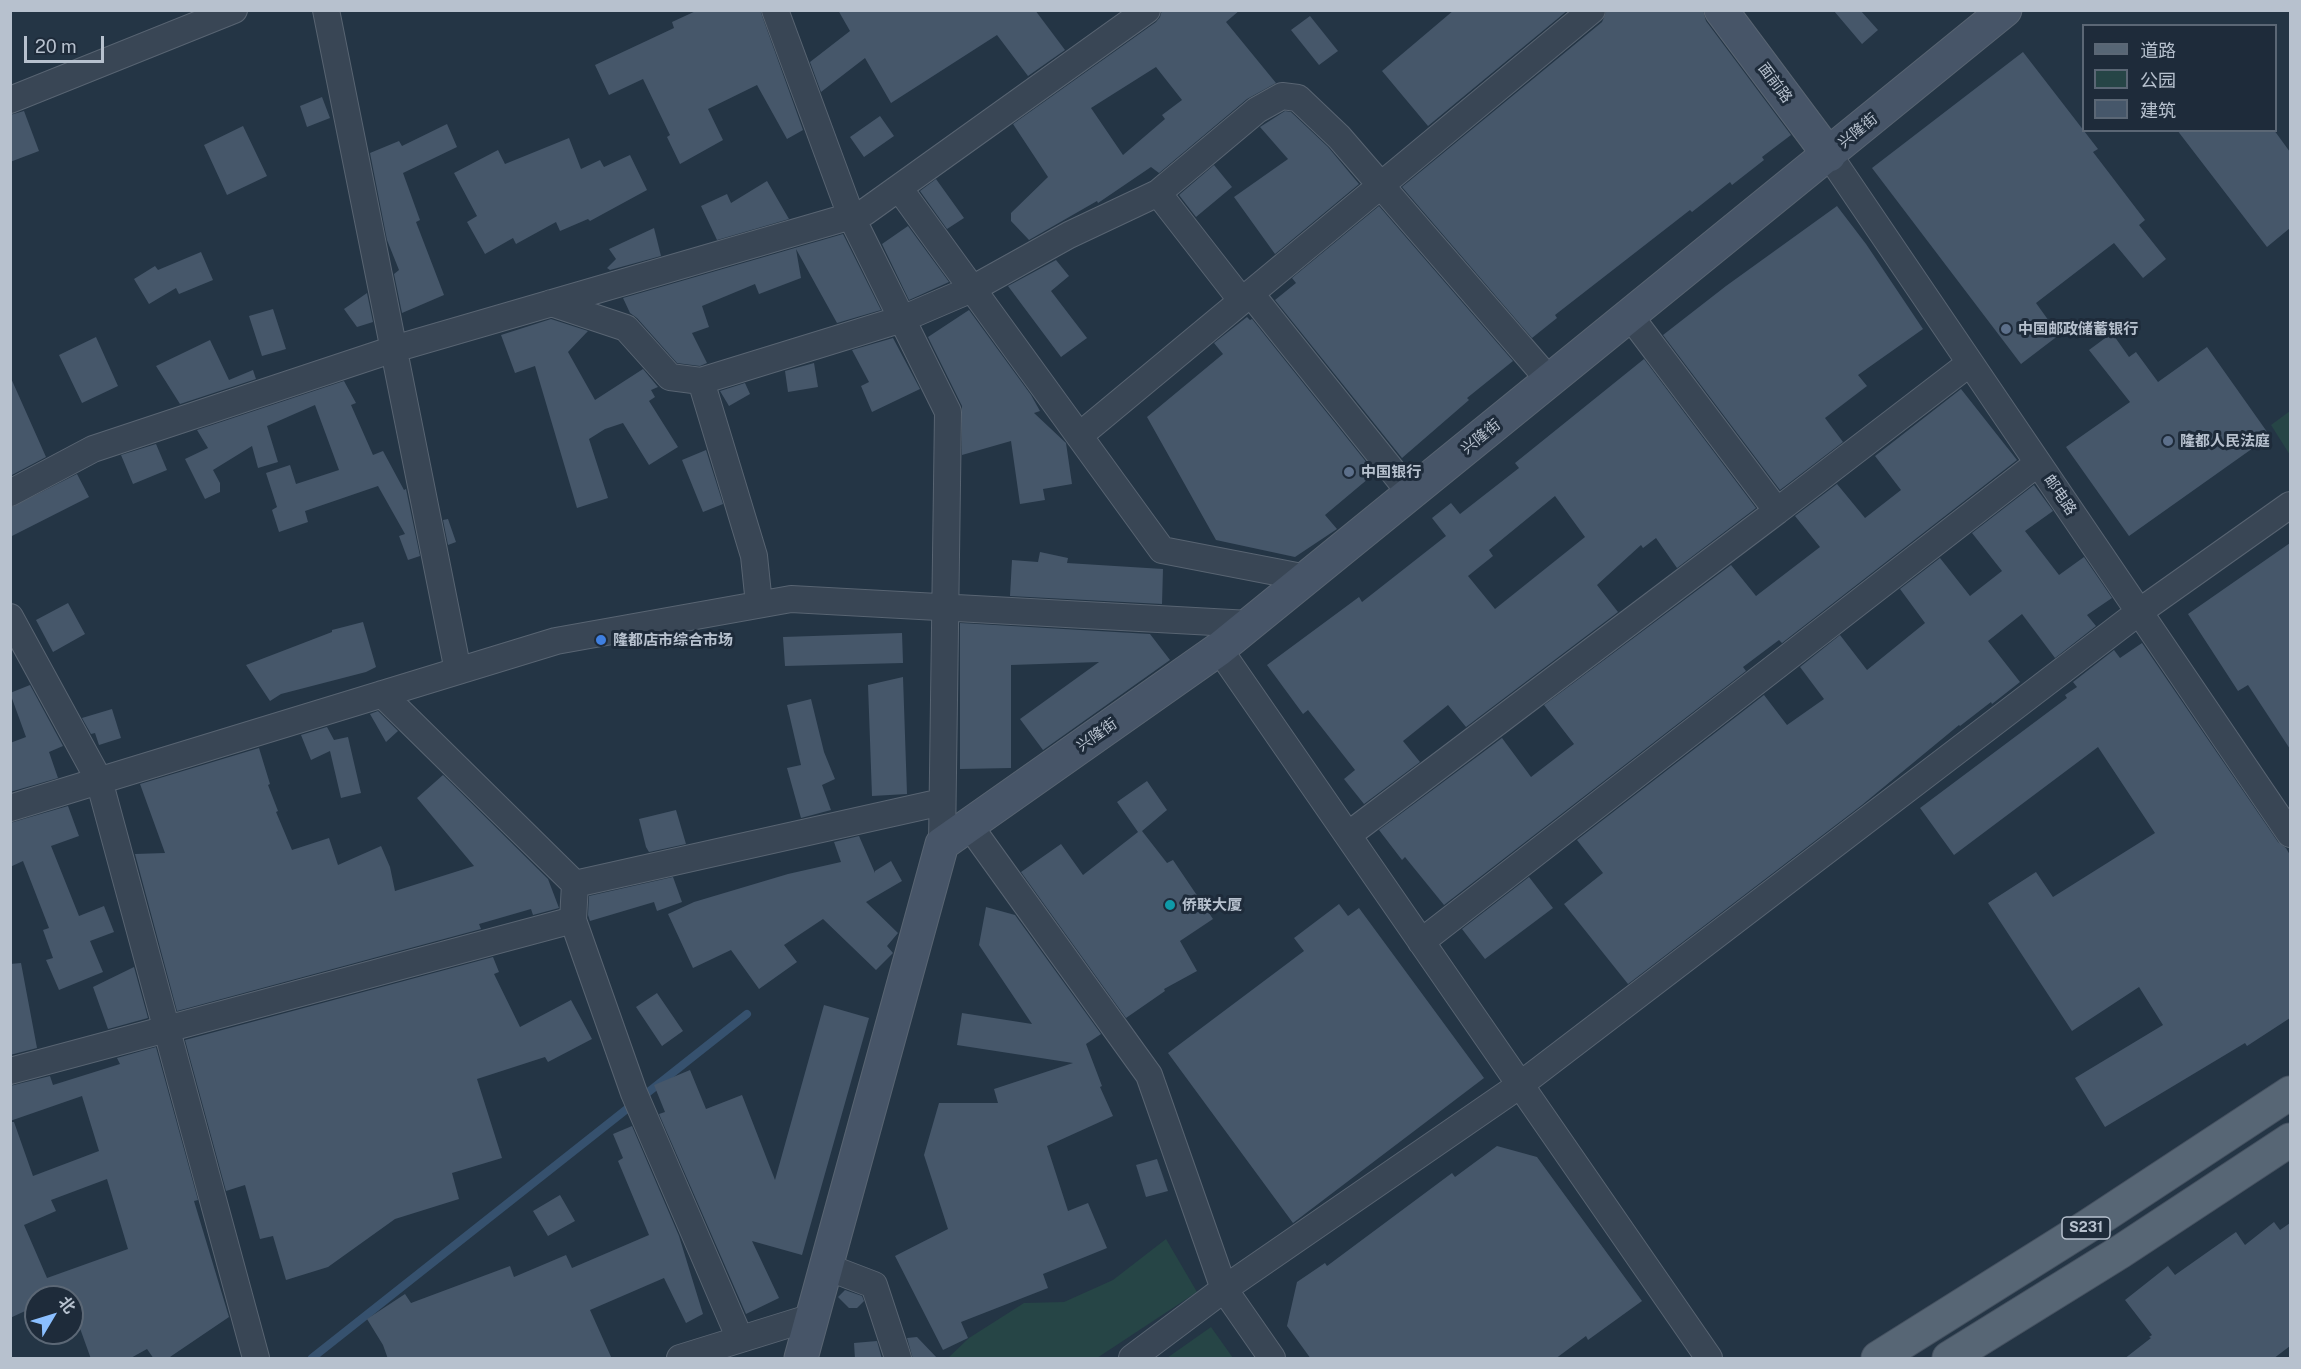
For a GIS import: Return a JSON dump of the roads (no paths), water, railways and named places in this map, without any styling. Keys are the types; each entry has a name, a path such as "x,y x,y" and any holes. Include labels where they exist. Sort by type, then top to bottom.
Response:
{"main road":[{"name":"S231","path":"1878,1359 2088,1226 2290,1093"},
{"name":"S231","path":"1949,1359 2120,1252 2290,1140"}],"street":[{"path":"10,100 234,10"},
{"path":"326,10 458,671"},
{"path":"775,10 851,216 948,412 942,844 801,1359"},
{"path":"10,493 93,449 394,350 865,212 1147,10"},
{"path":"1079,436 1592,10"},
{"name":"面前路","path":"1721,10 1829,155"},
{"name":"兴隆街","path":"942,844 1219,649 2005,10"},
{"path":"551,303 626,328 670,377 701,381 902,319 972,289 1069,235 1158,193 1257,110 1282,96 1298,98 1340,137 1550,381"},
{"name":"邮电路","path":"1829,155 2290,834"},
{"path":"899,188 1162,550 1306,578"},
{"path":"1158,193 1411,494"},
{"path":"1630,316 1777,512"},
{"path":"1347,835 1971,363"},
{"path":"701,381 754,556 759,604"},
{"path":"1421,942 2038,463"},
{"path":"1132,1359 1224,1288 1520,1085 2139,612 2290,505"},
{"path":"10,808 556,641 791,599 1250,624"},
{"path":"10,617 99,780 256,1359"},
{"path":"1219,649 1709,1359"},
{"path":"382,694 575,884 573,920 638,1102 740,1340"},
{"path":"575,884 942,802"},
{"path":"969,825 1149,1075 1224,1288 1272,1359"},
{"path":"10,1071 573,920"},
{"path":"827,1267 874,1285 898,1359"},
{"path":"680,1359 812,1317"}],"waterway":[{"path":"312,1358 747,1014"}],"place":[{"name":"中国邮政储蓄银行","path":"2006,329"},
{"name":"隆都人民法庭","path":"2168,441"},
{"name":"中国银行","path":"1349,472"},
{"name":"隆都店市综合市场","path":"601,640"},
{"name":"侨联大厦","path":"1170,905"}]}
